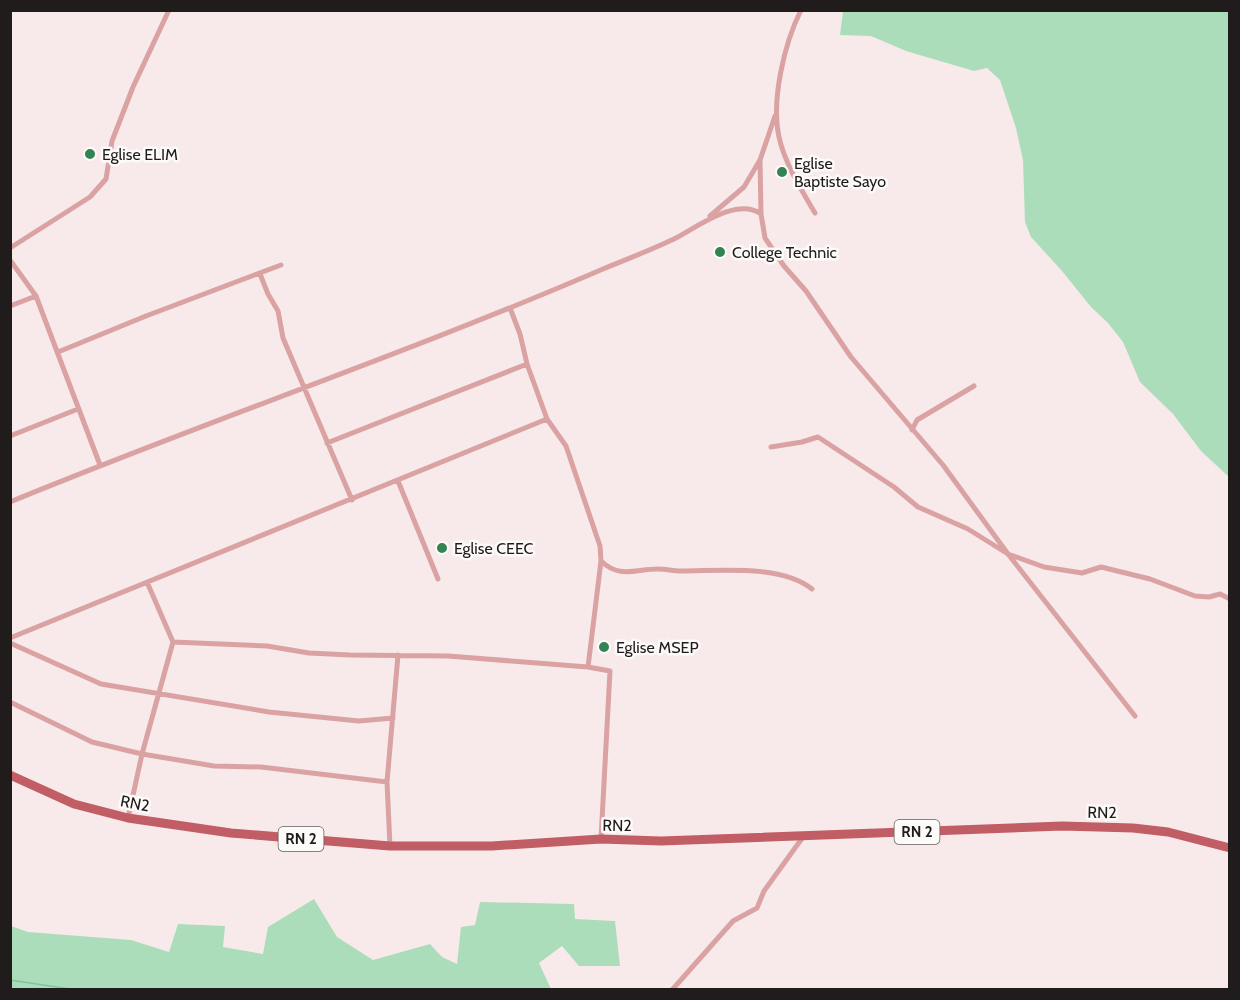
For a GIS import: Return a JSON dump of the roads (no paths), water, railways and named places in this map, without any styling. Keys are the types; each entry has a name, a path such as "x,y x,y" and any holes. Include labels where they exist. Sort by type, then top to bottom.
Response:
{"main road":[{"name":"RN2","path":"10,775 74,804 128,818 231,833 390,846 492,846 601,839 661,841 803,837 1062,826 1125,827 1168,832 1230,849"}],"street":[{"path":"10,248 90,196 106,179 115,133 133,87 169,10"},
{"path":"10,502 100,465 510,308 673,239 704,220 744,187 760,160 776,113 782,68 801,10"},
{"path":"776,113 779,140 794,178 815,213"},
{"path":"760,160 761,214 765,238 784,266 806,291 850,357 943,465 1008,554 1136,716"},
{"path":"704,220 738,209 755,209 761,214"},
{"path":"10,260 36,296 100,465"},
{"path":"58,352 281,266"},
{"path":"260,274 278,310 283,338 352,500"},
{"path":"10,306 36,296"},
{"path":"510,308 547,419 566,446 600,546 602,561 588,667"},
{"path":"327,443 527,364"},
{"path":"912,430 917,420 974,386"},
{"path":"10,436 78,409"},
{"path":"10,638 547,419"},
{"path":"771,447 818,437 886,481 918,507 968,529 1008,554 1044,567 1082,573 1101,567 1150,579 1195,596 1209,597 1220,594 1230,599"},
{"path":"398,481 438,579"},
{"path":"602,561 610,569 629,572 656,569 741,570 798,579 812,589"},
{"path":"128,818 142,754 174,642 147,582"},
{"path":"174,642 267,646 309,653 448,656 588,667 610,671 601,839"},
{"path":"10,643 101,684 269,712 359,721 393,718"},
{"path":"390,846 387,782 398,655"},
{"path":"10,702 92,742 142,754 214,766 261,767 387,782"},
{"path":"672,990 733,921 757,908 764,891 803,837"}],"waterway":[{"path":"10,980 77,990"}],"place":[{"name":"Eglise ELIM","path":"90,154"},
{"name":"Eglise Baptiste Sayo","path":"782,172"},
{"name":"College Technic","path":"720,252"},
{"name":"Eglise CEEC","path":"442,548"},
{"name":"Eglise MSEP","path":"604,647"}]}
